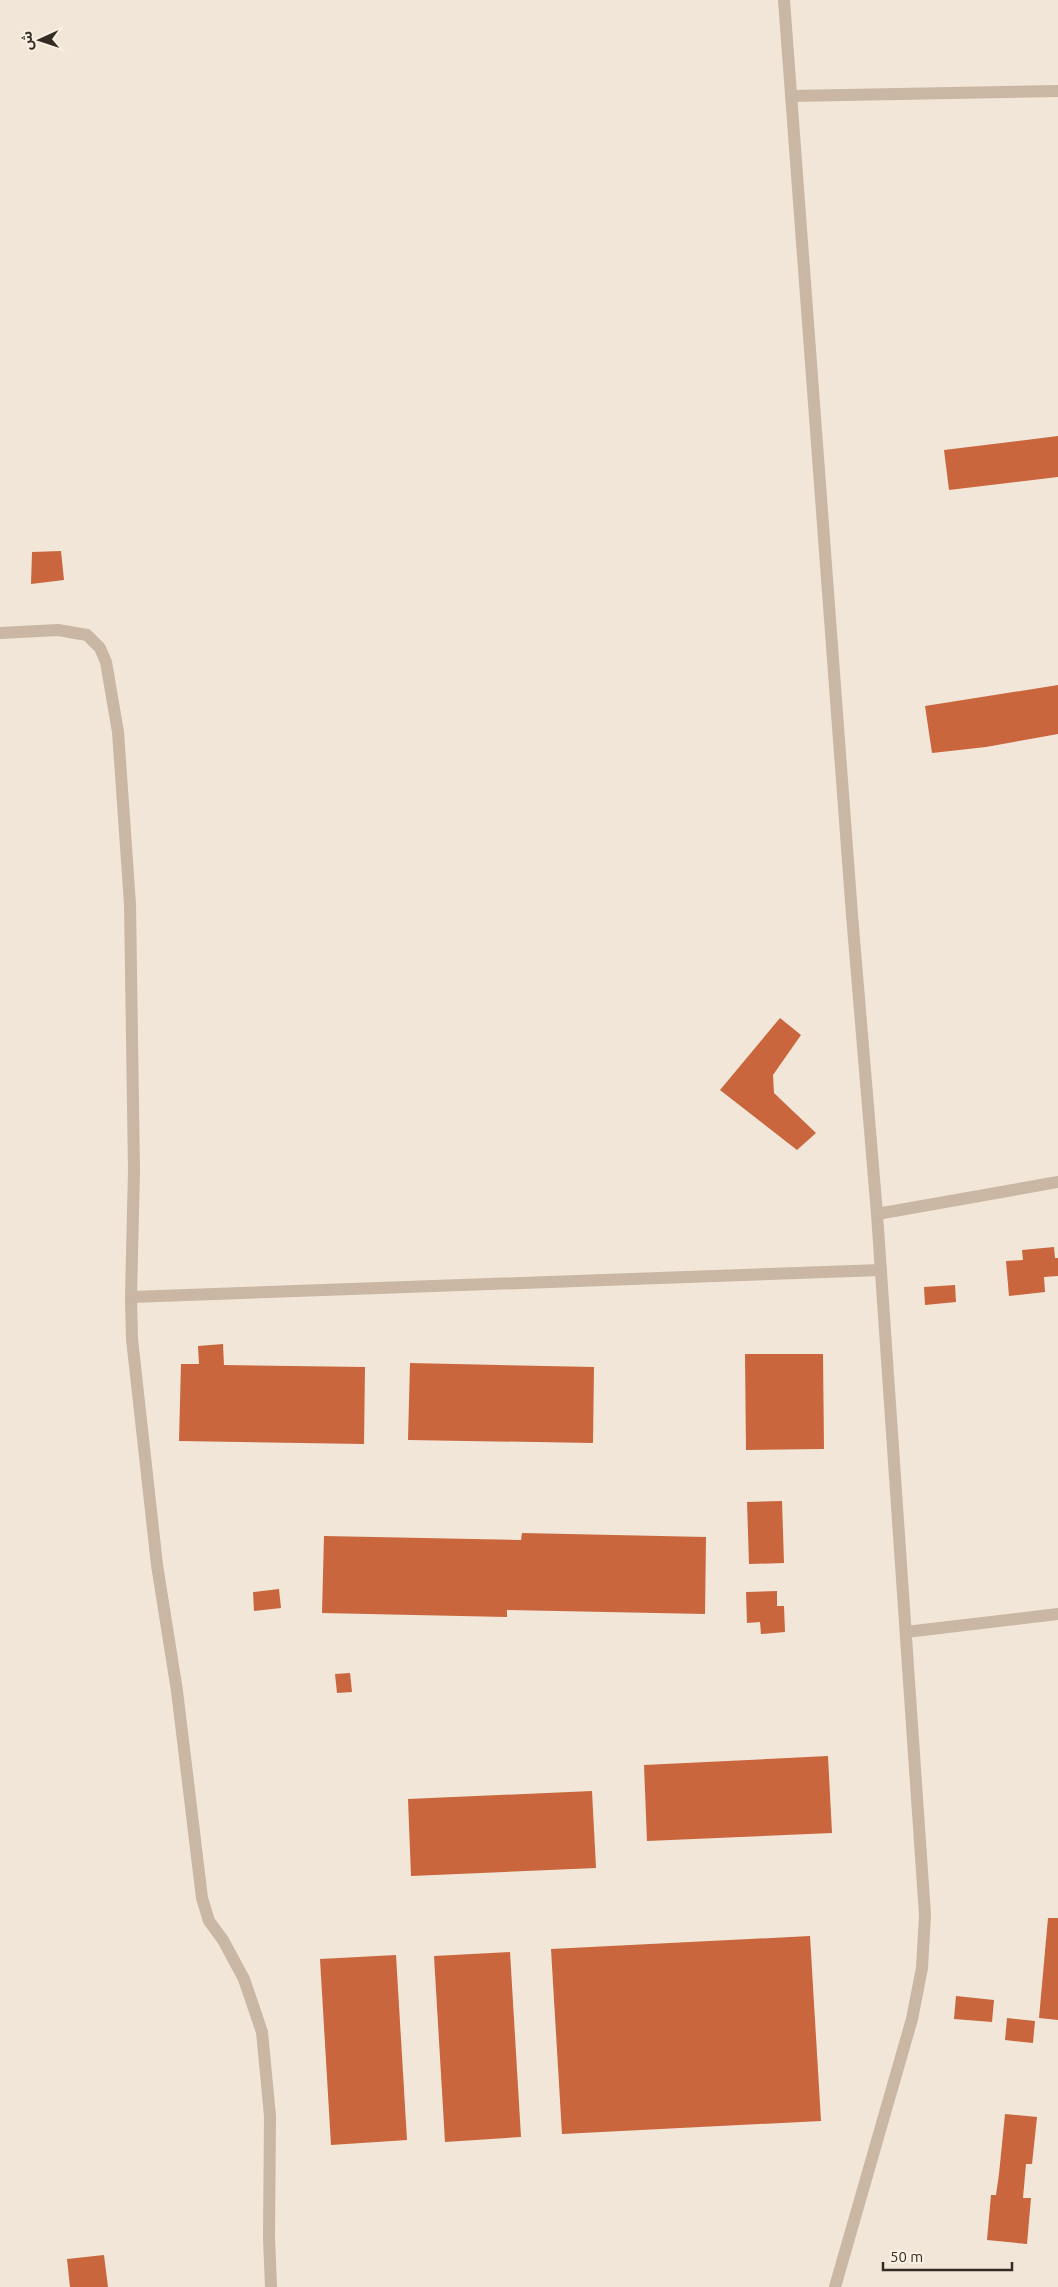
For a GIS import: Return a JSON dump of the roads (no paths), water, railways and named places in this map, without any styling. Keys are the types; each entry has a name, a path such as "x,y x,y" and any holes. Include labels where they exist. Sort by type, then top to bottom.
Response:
{"street":[{"path":"784,0 852,915 877,1214 925,1915 922,1968 912,2019 835,2287"},
{"path":"791,96 1058,91"},
{"path":"0,633 58,630 87,635 100,648 106,662 118,732 130,904 134,1171 130,1297 132,1339 157,1565 177,1691 202,1898 210,1921 244,1978 262,2032 270,2116 269,2238 271,2287"},
{"path":"877,1214 1058,1182"},
{"path":"130,1297 881,1270"},
{"path":"906,1632 1058,1614"}]}
